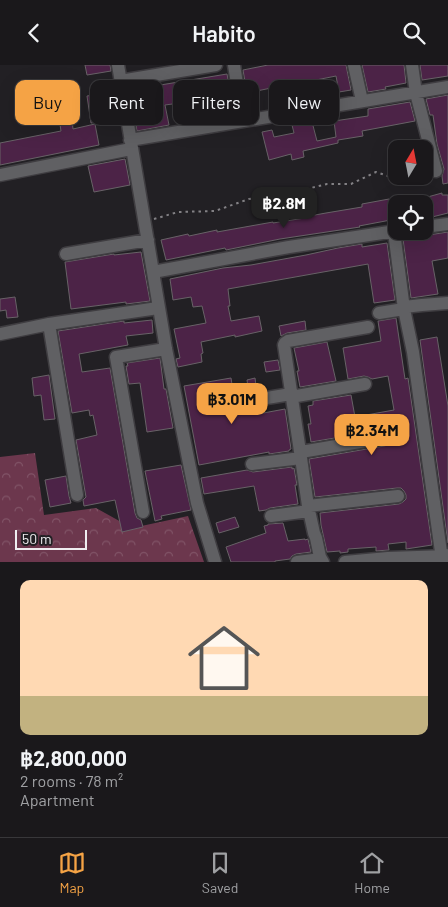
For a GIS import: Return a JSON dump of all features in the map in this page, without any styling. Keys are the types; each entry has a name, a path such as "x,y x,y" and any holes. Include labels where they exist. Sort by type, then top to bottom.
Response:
{"street":[{"path":"118,65 120,80"},
{"path":"126,80 216,65"},
{"path":"234,65 236,80"},
{"path":"354,65 362,101"},
{"path":"412,65 416,93 436,171"},
{"path":"259,118 448,87"},
{"path":"128,125 166,349 197,503 215,562"},
{"path":"0,175 224,125"},
{"path":"433,226 448,223"},
{"path":"153,271 388,232"},
{"path":"66,254 148,240"},
{"path":"396,240 404,308 413,352 441,552 447,556 448,562"},
{"path":"379,313 422,305 448,303"},
{"path":"0,334 49,324 158,308"},
{"path":"49,324 78,495"},
{"path":"297,562 322,561 308,509 284,349 285,343 368,327"},
{"path":"143,512 116,357 166,349"},
{"path":"243,402 365,384"},
{"path":"252,463 383,438"},
{"path":"271,516 398,496"},
{"path":"345,562 447,556"}],"path":[{"path":"144,221 178,212 215,211 249,199 327,184 351,184 376,172 388,176"}],"green space":[{"path":"35,453 44,515 96,508 132,528 188,516 204,562 0,562 0,457"}],"building":[{"path":"85,65 110,65 111,71 87,75"},
{"path":"268,65 346,65 351,90 339,92 339,80 337,80 336,76 316,80 269,80 269,88 259,91 259,80 245,80 243,70"},
{"path":"362,65 404,65 406,83 368,92"},
{"path":"420,65 448,65 448,76 422,80"},
{"path":"227,74 228,80 191,80"},
{"path":"173,83 173,104 165,105 169,125 137,131 136,125 163,125 163,85"},
{"path":"448,95 448,183 443,184 442,176 444,169 437,144 433,115 430,115 426,99"},
{"path":"87,96 90,96 90,116"},
{"path":"410,102 415,121 362,131 363,136 338,140 338,143 303,151 304,157 292,160 291,154 269,160 262,132 272,130 274,137 294,133 292,125 313,125 317,141 336,137 334,125 339,125 339,120 368,116 368,109"},
{"path":"60,125 73,125 73,129 95,125 99,145 0,165 0,143 61,131"},
{"path":"125,159 130,185 94,192 88,166"},
{"path":"442,193 442,195 448,195 448,213 433,217 433,196"},
{"path":"388,199 388,221 166,260 161,240 188,234 189,236 217,230 217,232 305,218 362,207 362,204"},
{"path":"448,232 448,258 432,261 438,294 411,298 403,240 433,240 433,234"},
{"path":"387,243 395,300 374,303 368,264 228,289 230,306 228,306 231,321 259,316 262,331 201,342 202,362 178,367 176,359 180,358 174,329 206,323 202,306 193,307 191,297 173,300 170,279 362,244 362,247"},
{"path":"141,252 150,301 71,309 65,262 114,254"},
{"path":"15,297 18,317 7,318 6,310 0,311 0,299"},
{"path":"396,318 405,379 408,378 432,545 406,549 406,542 388,544 389,550 376,551 376,547 348,549 348,552 340,553 340,551 327,552 320,513 399,504 406,499 406,495 401,488 315,497 309,459 388,445 391,437 390,433 382,430 311,442 308,406 313,405 313,401 351,395 355,417 394,410 388,376 372,379 364,376 348,379 343,348 381,341 378,321"},
{"path":"152,320 153,333 126,336 128,345 79,354 82,372 110,368 135,513 137,518 141,520 143,527 122,532 115,500 84,506 83,500 86,497 76,440 97,435 93,415 90,416 89,410 72,413 58,331 124,321 124,323"},
{"path":"305,321 306,330 287,333 281,336 279,326"},
{"path":"437,337 448,406 448,543 420,340"},
{"path":"327,342 336,381 300,387 294,348"},
{"path":"160,358 164,389 166,389 173,428 147,432 140,383 129,384 126,366 128,366 127,363"},
{"path":"278,360 280,370 266,372 264,362"},
{"path":"49,375 55,419 44,420 41,395 34,396 32,378"},
{"path":"231,378 235,404 240,409 257,408 258,414 285,409 291,449 289,451 269,454 269,452 199,465 184,386"},
{"path":"255,378 256,386 248,387 247,380"},
{"path":"181,465 191,510 161,516 162,519 155,521 145,471"},
{"path":"292,467 292,469 294,468 297,485 295,485 298,504 259,511 254,486 204,494 201,478 247,470 253,472"},
{"path":"66,476 71,503 50,507 45,480"},
{"path":"235,517 239,527 219,533 216,523"},
{"path":"283,523 288,541 308,539 311,552 296,554 290,559 275,562 231,562 226,547 266,533 264,526 268,524"}]}
